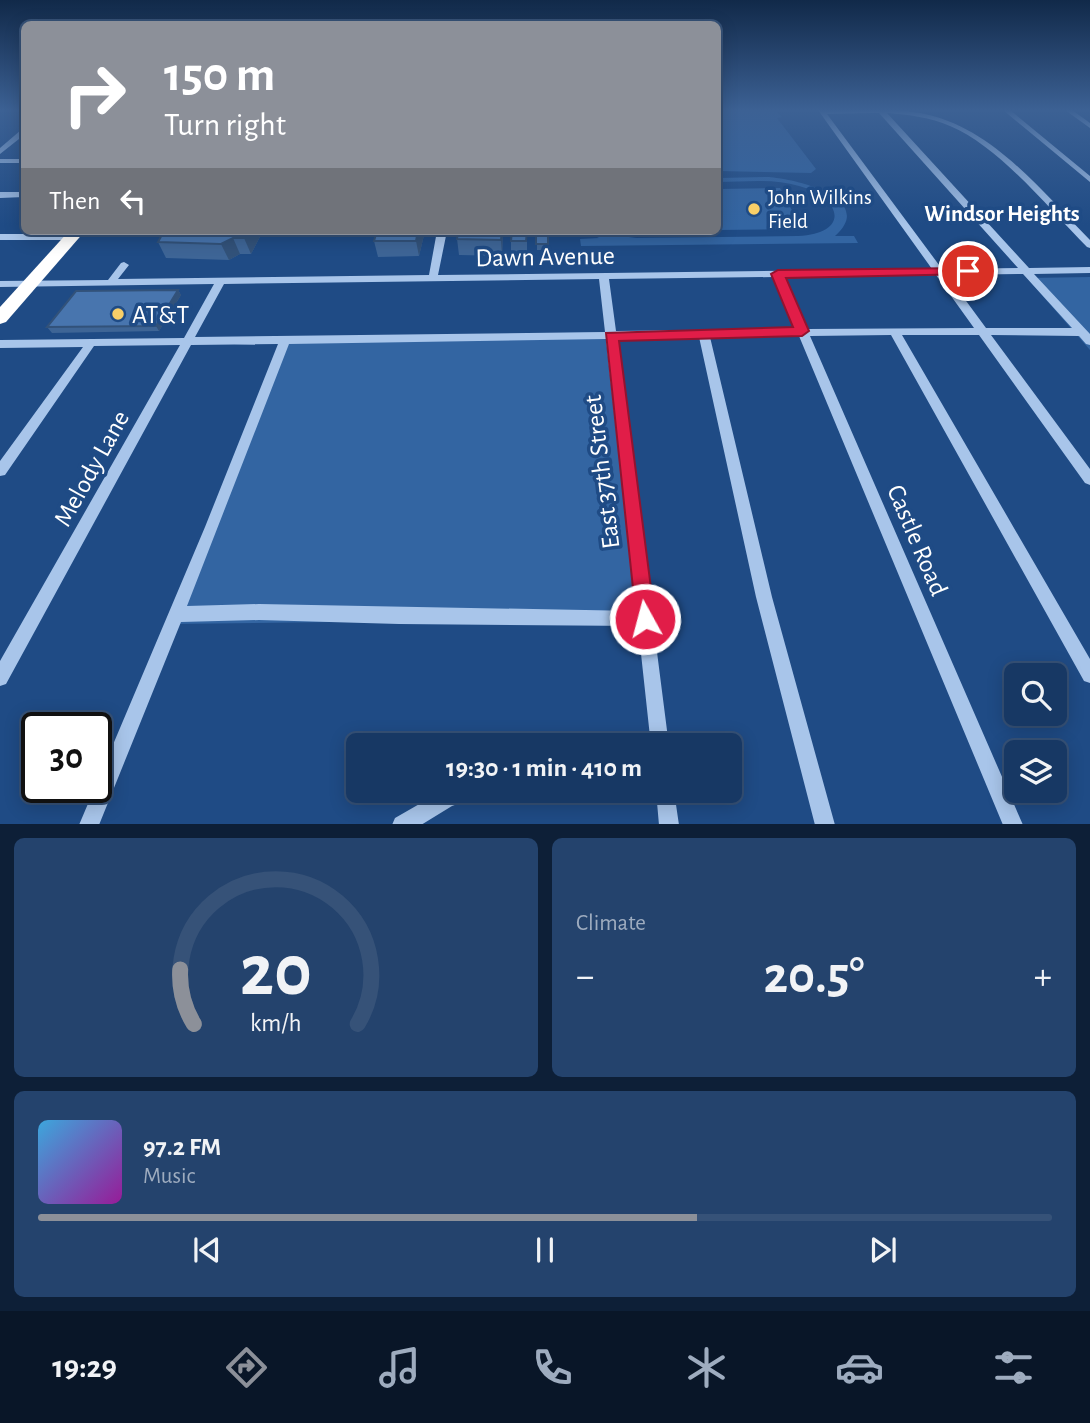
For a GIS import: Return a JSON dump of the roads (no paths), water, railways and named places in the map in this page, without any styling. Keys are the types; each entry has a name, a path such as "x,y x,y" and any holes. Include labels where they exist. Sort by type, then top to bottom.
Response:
{"highway":[{"path":"0,318 73,235"}],"street":[{"path":"849,148 1090,479"},
{"path":"914,148 1023,271 1086,336"},
{"path":"986,148 1090,245"},
{"path":"0,161 21,161"},
{"path":"0,195 21,195"},
{"path":"0,237 49,235"},
{"path":"433,278 441,235"},
{"path":"111,282 124,265"},
{"name":"Dawn Avenue","path":"0,284 1090,270"},
{"name":"Castle Road","path":"778,274 1013,824"},
{"name":"East 37th Street","path":"604,276 658,733"},
{"name":"Melody Lane","path":"0,678 221,281"},
{"path":"0,344 704,336 802,331 983,331 1086,336"},
{"path":"894,331 1090,676"},
{"path":"704,336 764,597 825,824"},
{"path":"89,824 285,341"},
{"path":"0,471 91,343"},
{"path":"176,615 226,610 645,619"},
{"path":"402,824 437,803"},
{"path":"666,803 669,824"}],"lane":[{"path":"1052,148 1090,180"}],"place":[{"name":"John Wilkins Field","path":"754,209"},
{"name":"AT&T","path":"118,314"}],"district":[{"name":"Windsor Heights","path":"1002,213"}]}
